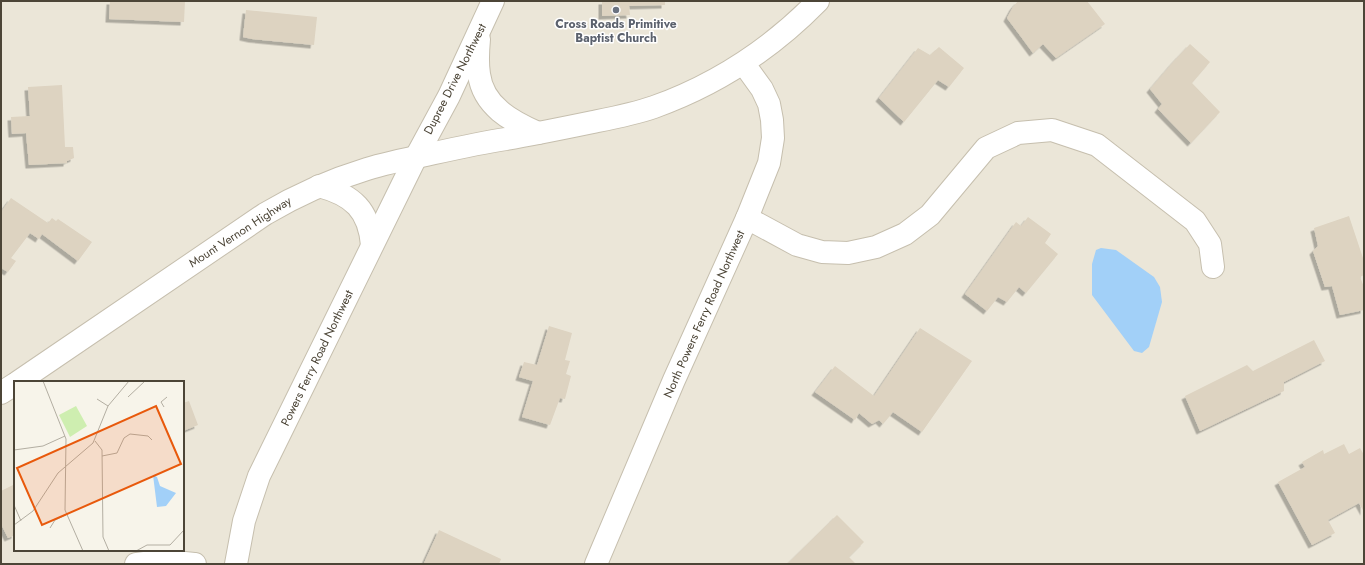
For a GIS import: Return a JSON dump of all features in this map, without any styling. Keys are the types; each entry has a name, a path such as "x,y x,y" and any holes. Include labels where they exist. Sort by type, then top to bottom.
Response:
{"street":[{"name":"Dupree Drive Northwest","path":"416,157 449,96 493,1"},
{"path":"744,64 798,21 818,1"},
{"path":"479,32 479,74 483,89 490,102 500,112 521,126 538,133"},
{"name":"Mount Vernon Highway","path":"19,381 265,214 319,186 368,168 478,144 571,127 622,116 654,107 682,96 744,64"},
{"name":"North Powers Ferry Road Northwest","path":"596,564 674,380 747,218 769,163 773,138 769,104 762,88 744,64"},
{"path":"747,218 797,245 822,252 848,253 876,247 905,234 930,215 986,148 1018,133 1052,130 1097,146 1195,221 1210,244 1213,267"},
{"name":"Powers Ferry Road Northwest","path":"236,564 244,521 259,476 416,157"},
{"path":"319,186 337,192 348,198 357,206 368,224 372,245"},
{"path":"1,393 14,385"},
{"path":"136,564 170,561 195,564"}],"shaded area":[{"path":"1,1 1364,1 1364,564 1,564"}],"water":[{"path":"1101,248 1116,250 1154,277 1160,287 1162,302 1149,347 1142,353 1134,351 1092,295 1092,264 1096,250"}],"building":[{"path":"110,1 185,1 184,22 109,19"},
{"name":"Cross Roads Primitive Baptist Church","path":"602,1 665,1 665,5 629,6 630,15 602,16"},
{"path":"1018,1 1087,1 1105,24 1056,58 1043,44 1033,53 1007,18"},
{"path":"246,10 317,17 314,45 243,37"},
{"path":"1190,44 1210,62 1192,83 1220,112 1191,143 1158,109 1162,104 1150,89"},
{"path":"939,47 964,68 949,87 938,80 904,122 879,98 918,48 930,55"},
{"path":"62,85 65,147 73,147 74,158 67,161 67,163 29,165 26,133 12,134 11,117 30,116 28,87"},
{"path":"11,198 48,223 52,218 56,221 58,219 92,242 78,261 42,234 39,239 30,233 11,258 16,261 8,272 1,268 1,212"},
{"path":"1349,216 1364,261 1364,275 1360,277 1364,287 1364,310 1340,315 1332,286 1325,287 1313,251 1318,246 1314,228"},
{"path":"1028,217 1051,234 1045,243 1058,254 1026,293 1019,287 1007,302 998,297 987,311 965,294 1016,222 1021,226"},
{"path":"549,326 572,333 565,360 570,361 566,374 571,376 565,399 560,398 550,425 522,417 533,381 519,377 524,362 537,365"},
{"path":"920,328 972,361 922,432 893,412 883,424 879,420 872,424 859,413 855,420 815,392 835,366 874,396"},
{"path":"1314,340 1325,361 1284,382 1284,391 1200,431 1185,396 1247,365 1253,371"},
{"path":"189,401 198,425 184,431 184,403"},
{"path":"1344,444 1349,454 1360,448 1364,455 1364,512 1359,503 1328,520 1335,533 1312,545 1278,482 1305,467 1302,462 1323,450 1324,454"},
{"path":"14,484 14,535 8,538 1,524 1,491"},
{"path":"837,515 864,542 849,557 856,564 787,564"},
{"path":"439,530 501,559 499,564 424,563"}],"place":[{"name":"Cross Roads Primitive Baptist Church","path":"616,10"}]}
